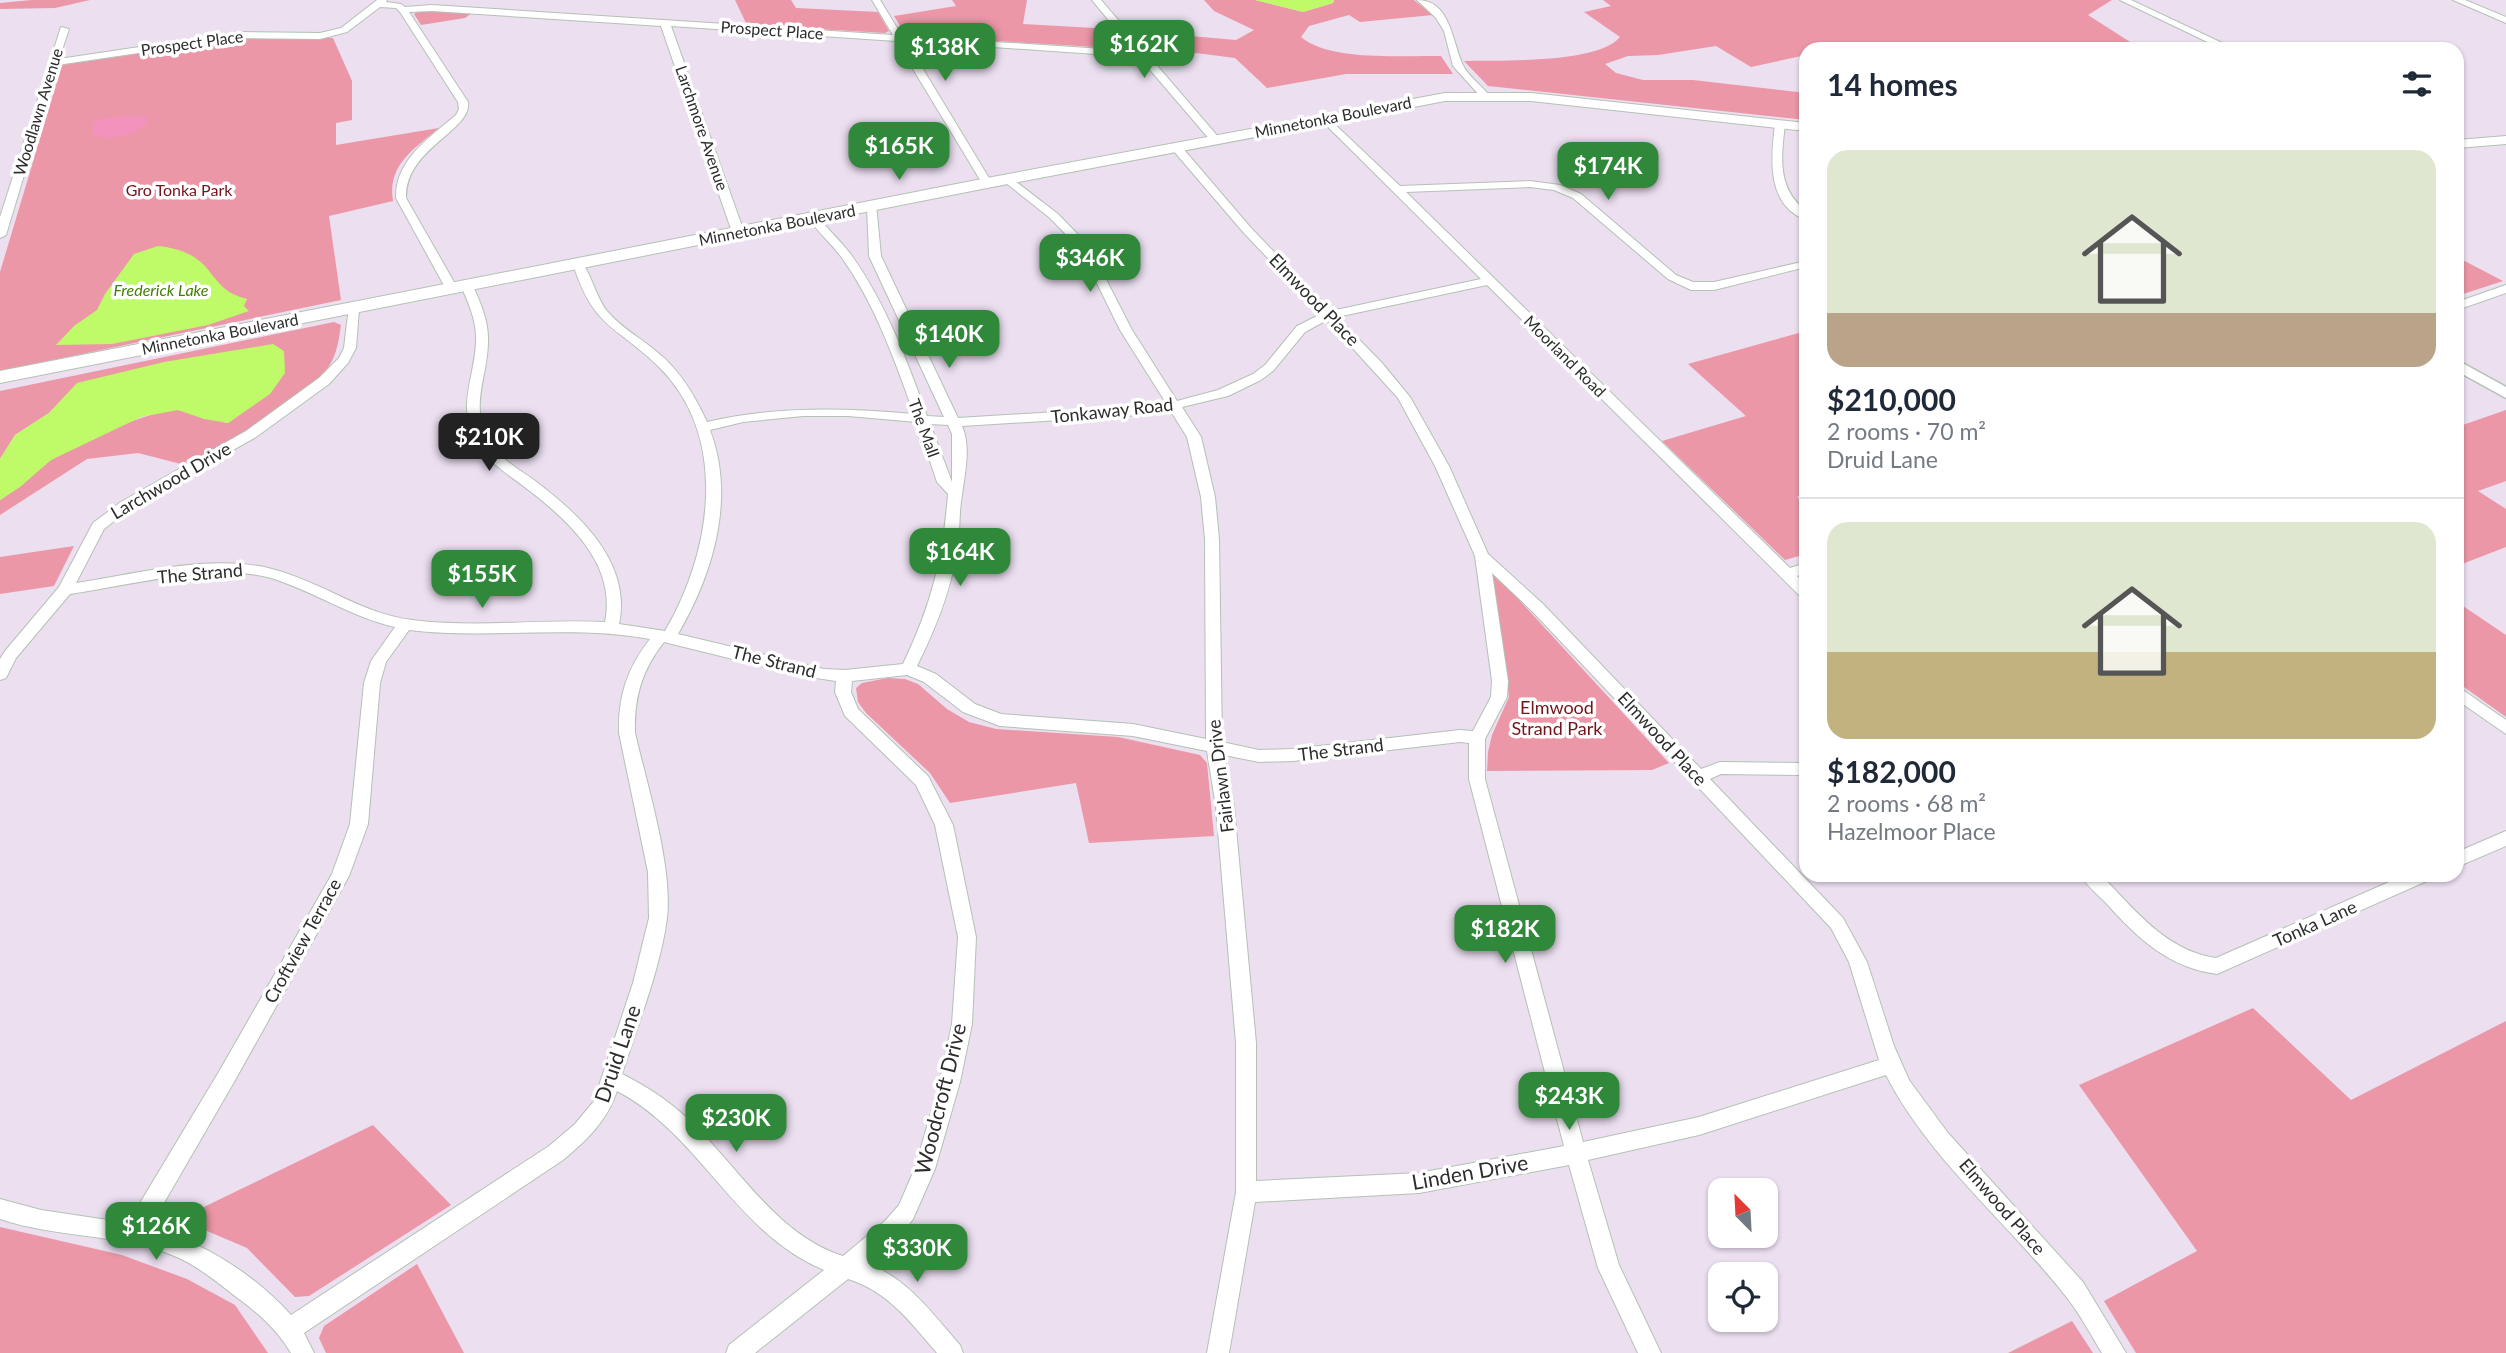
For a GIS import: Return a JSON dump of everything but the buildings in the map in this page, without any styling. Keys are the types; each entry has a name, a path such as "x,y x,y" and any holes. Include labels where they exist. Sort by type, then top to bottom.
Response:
{"main road":[{"name":"Minnetonka Boulevard","path":"0,377 987,183 1445,97 1531,97 1799,126"},
{"path":"2464,144 2506,141"}],"street":[{"path":"876,0 987,183"},
{"path":"1096,0 1215,139"},
{"path":"1421,0 1440,16 1448,31 1458,66 1484,95"},
{"path":"2124,0 2215,42"},
{"path":"2456,0 2506,20"},
{"name":"Prospect Place","path":"54,63 240,35 312,37 331,34 344,30 380,2 398,6 403,10 432,8 1142,54"},
{"path":"403,10 463,102 464,108 460,117 408,166 399,187 401,198 480,318 482,342 470,401 477,427 495,456 584,531 616,588 617,611 611,628"},
{"name":"Larchmore Avenue","path":"665,23 738,232"},
{"name":"Woodlawn Avenue","path":"0,235 64,29"},
{"name":"Moorland Road","path":"1325,118 1799,586"},
{"path":"1780,124 1777,180 1783,197 1799,211"},
{"name":"Elmwood Place","path":"1176,147 1247,230 1404,397 1442,466 1482,556 1538,608 1824,908 1849,938 1862,970 1890,1065 1930,1125 2076,1291 2115,1353"},
{"name":"Fairlawn Drive","path":"1006,180 1054,216 1085,248 1126,330 1194,438 1208,497 1212,539 1214,747 1225,807 1247,1042 1246,1192 1218,1353"},
{"path":"1397,189 1530,184 1556,187 1577,196 1672,277 1691,286 1714,285 1799,266"},
{"name":"The Mall","path":"872,206 875,257 959,434 959,480 955,493 953,534 944,578 925,634 908,669"},
{"name":"The Mall","path":"813,218 851,261 872,299 922,420 944,482 955,493"},
{"name":"Druid Lane","path":"291,1328 556,1153 582,1131 602,1106 642,983 658,918 657,872 627,733 626,715 632,679 665,636 681,621 695,587 711,531 714,479 704,427 691,401 670,371 598,308 585,284 579,264"},
{"name":"Tonkaway Road","path":"704,427 743,418 803,412 848,412 954,422 1140,411 1175,406 1223,393 1257,377 1269,368 1301,329 1328,314 1489,281"},
{"path":"2464,304 2506,289"},
{"name":"Larchwood Drive","path":"0,674 10,655 65,590 92,535 110,516 251,434 334,372 350,348 354,309"},
{"path":"2464,369 2506,393"},
{"path":"1482,556 1500,681 1499,697 1477,738 1477,779 1592,1214 1609,1268 1650,1353"},
{"name":"The Strand","path":"65,590 209,571 251,570 270,573 344,606 405,624 463,629 522,626 611,628 665,636 806,671 845,676 908,669 930,678 968,708 1000,720 1133,730 1259,757 1460,736 1477,738"},
{"path":"1787,574 1799,570"},
{"name":"Croftview Terrace","path":"133,1235 340,876 359,824 372,682 379,661 405,624"},
{"name":"Woodcroft Drive","path":"737,1353 846,1268 905,1212 925,1170 950,1082 962,1024 967,937 958,886 939,813 922,781 910,767 851,712 843,692 845,676"},
{"path":"2464,697 2506,728"},
{"path":"1697,777 1720,768 1799,769"},
{"path":"2464,857 2506,838"},
{"name":"Tonka Lane","path":"2097,882 2172,954 2206,966 2225,964 2407,882"},
{"name":"Linden Drive","path":"1246,1192 1419,1183 1518,1166 1699,1126 1890,1065"},
{"path":"611,1078 655,1101 706,1151 746,1198 789,1238 825,1260 875,1278 893,1290 952,1353"},
{"path":"0,1209 25,1219 170,1243 215,1267 257,1298 291,1328 303,1353"}],"green space":[{"path":"90,0 55,8 0,9 0,3"},
{"path":"735,0 791,0 796,8 878,12 889,31 885,33 747,25"},
{"path":"952,0 1027,0 1023,24 1112,29 1130,49 912,36 905,34 894,16 956,6"},
{"path":"1204,0 1255,0 1303,12 1333,3 1334,0 1414,0 1433,15 1360,22 1349,15 1309,26 1301,37 1314,45 1348,54 1441,56 1453,74 1346,74 1267,88 1235,58 1196,53 1155,60 1136,38 1179,35 1236,40 1254,30 1214,11"},
{"path":"1603,0 2112,0 2088,15 2130,42 1799,42 1799,57 1751,67 1716,46 1658,55 1628,56 1605,64 1616,73 1643,80 1693,80 1799,92 1799,119 1488,86 1464,61 1547,59 1591,52 1608,46 1620,37 1584,12 1611,6"},
{"path":"420,11 472,13 465,18 421,25 414,14"},
{"name":"Gro Tonka Park","path":"333,38 352,81 352,120 336,123 336,145 439,128 412,151 398,168 392,188 393,201 329,216 341,300 0,371 0,272 62,65 236,39"},
{"path":"2464,261 2503,281 2464,294"},
{"path":"334,322 341,325 336,352 329,366 302,393 241,434 185,465 138,453 87,459 0,515 0,500 51,460 77,446 130,422 176,410 228,423 270,393 284,373 78,383 49,413 15,435 0,459 0,391"},
{"path":"1799,333 1799,556 1785,560 1662,441 1746,416 1688,364"},
{"path":"2506,410 2506,481 2478,491 2506,509 2506,547 2464,563 2464,425"},
{"path":"74,546 54,586 0,594 0,557"},
{"name":"Elmwood Strand Park","path":"1497,576 1669,763 1652,770 1487,771 1492,735 1509,697 1492,577"},
{"path":"2464,607 2506,635 2506,717 2464,687"},
{"path":"888,678 905,679 918,684 947,709 969,722 996,729 1118,737 1200,755 1207,763 1214,836 1089,843 1076,783 950,803 930,773 866,713 858,702 856,688 862,683"},
{"path":"2253,1008 2351,1100 2506,1021 2506,1353 2136,1353 2104,1301 2197,1251 2079,1085"},
{"path":"373,1125 451,1205 309,1296 295,1297 247,1248 179,1219"},
{"path":"0,1227 122,1255 187,1279 235,1305 268,1353 0,1353"},
{"path":"417,1264 464,1353 326,1353 319,1338 324,1326"},
{"path":"2072,1321 2093,1353 2008,1353"}],"shaded area":[{"path":"140,115 147,117 147,123 129,134 115,137 93,135 93,124 97,119"}],"water":[{"path":"1255,0 1334,0 1333,3 1303,12"},
{"name":"Frederick Lake","path":"158,246 182,251 194,257 227,290 247,299 244,306 249,311 208,325 112,344 56,345 74,326 97,310 105,294 134,254"},
{"path":"273,344 284,351 285,373 270,394 228,423 204,419 178,410 141,417 51,460 20,487 0,500 0,459 15,435 49,413 77,383 164,362"}]}
